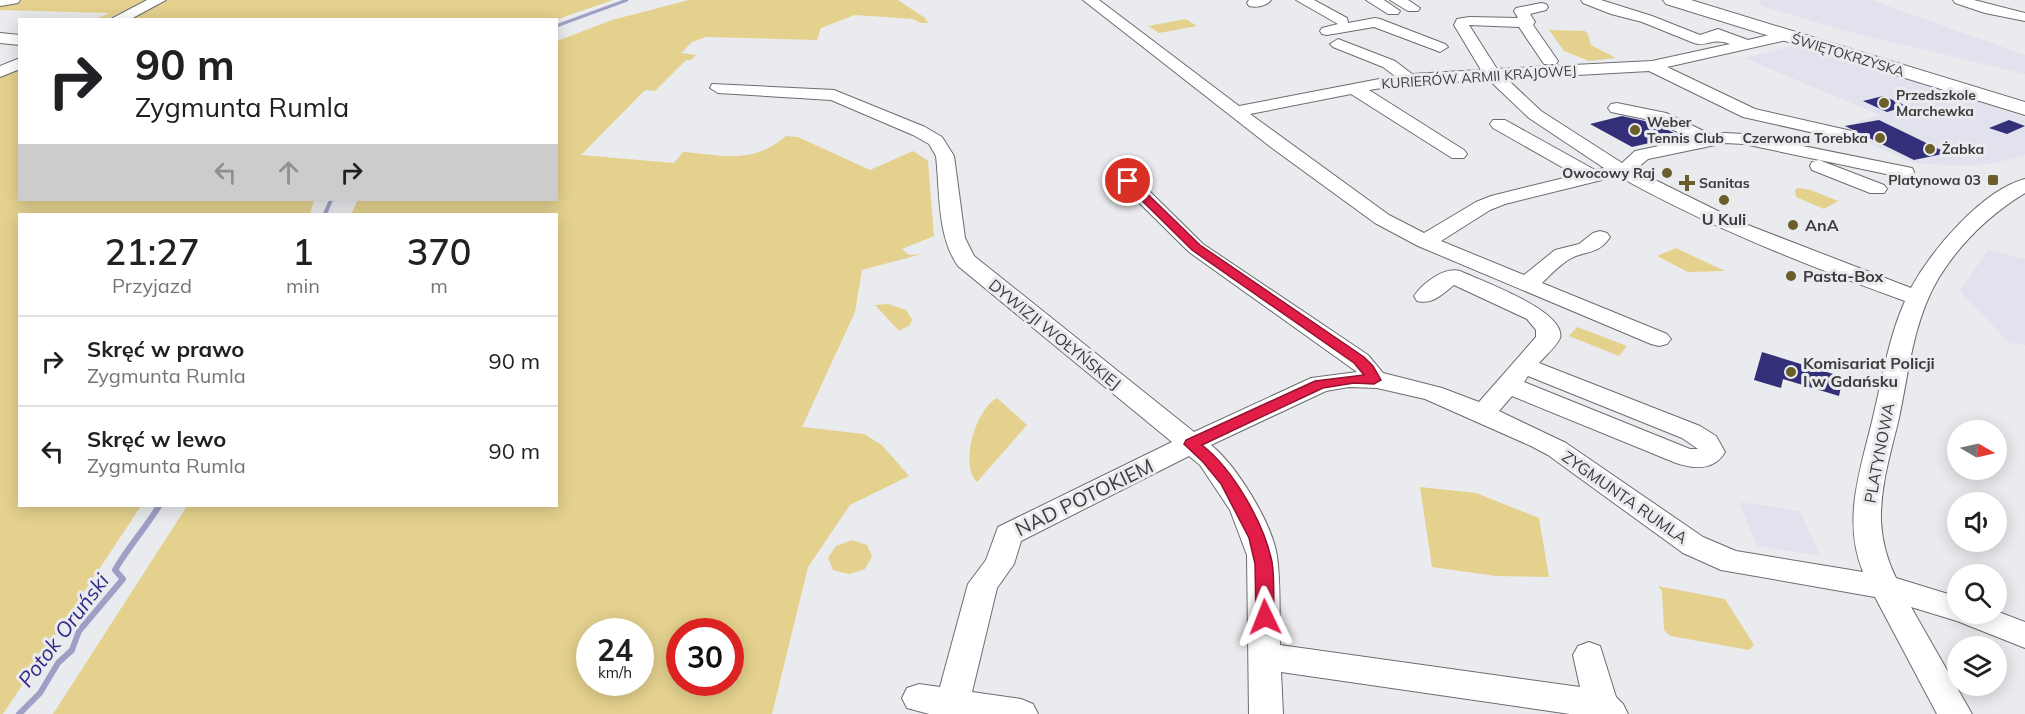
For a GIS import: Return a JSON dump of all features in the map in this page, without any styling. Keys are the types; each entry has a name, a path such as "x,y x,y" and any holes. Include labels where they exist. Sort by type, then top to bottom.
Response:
{"main road":[{"name":"ŚWIĘTOKRZYSKA","path":"1672,0 2025,109"}],"street":[{"path":"0,2 14,0"},
{"path":"120,18 159,0"},
{"path":"1303,0 1342,21"},
{"path":"1328,0 1360,17"},
{"path":"1373,0 1413,8"},
{"name":"KURIERÓW ARMII KRAJOWEJ","path":"1588,0 1622,13 1647,19 1699,40"},
{"path":"1960,0 2025,16"},
{"path":"1093,2 1114,2"},
{"path":"1093,2 1359,205 1425,242 1659,339"},
{"path":"1541,7 1521,11 1528,22 1524,23 1462,22 1461,25 1469,44 1492,74 1550,126 1621,170 1714,218 1917,298"},
{"path":"1327,31 1373,22 1440,46"},
{"path":"1524,23 1550,61"},
{"path":"1385,27 1367,30 1338,44 1385,62 1408,80"},
{"name":"KURIERÓW ARMII KRAJOWEJ","path":"1647,62 1718,34 1748,45"},
{"name":"KURIERÓW ARMII KRAJOWEJ","path":"1236,112 1354,88 1408,80 1647,62 1748,45 1786,36"},
{"path":"0,38 18,40"},
{"name":"KURIERÓW ARMII KRAJOWEJ","path":"1647,62 1746,121 1850,136"},
{"path":"0,72 18,64"},
{"name":"DYWIZJI WOŁYŃSKIEJ","path":"718,88 834,95 919,131 936,141 945,156 955,238 960,253 966,261 1209,458 1227,481 1257,538 1264,564 1266,714"},
{"path":"1354,88 1458,154"},
{"path":"1617,108 1660,117 1710,141"},
{"path":"1499,124 1593,177"},
{"path":"1425,242 1483,206 1498,200 1621,170 1630,167 1642,155 1710,141 1737,138 1905,172"},
{"path":"1764,143 1877,189"},
{"path":"1119,172 1196,248 1359,360 1374,380"},
{"name":"PLATYNOWA","path":"1954,714 1885,587 1870,550 1868,508 1906,326 1917,298 1939,260 1960,233 1978,217 2025,185"},
{"path":"1526,285 1562,254 1586,248 1600,237"},
{"path":"1425,296 1452,276 1535,314 1546,324 1548,338 1482,415"},
{"path":"1516,376 1691,432 1702,437 1710,445 1712,452 1707,457 1698,459 1685,457 1516,376"},
{"name":"ZYGMUNTA RUMLA","path":"1191,444 1320,384 1354,379 1374,380 1416,388 1557,449 1693,545 1731,562 1885,587 1947,606"},
{"name":"NAD POTOKIEM","path":"951,709 983,584 999,564 1008,535 1191,444"},
{"path":"1996,624 2025,635"},
{"path":"1266,656 1606,709 1590,655"},
{"path":"919,698 951,709 1021,714"}],"shaded area":[{"path":"22,0 150,0 108,18 98,18 109,13 0,10 0,4"},
{"path":"169,0 613,0 558,19 128,18"},
{"path":"689,0 898,0 925,18 928,23 921,23 913,19 855,15 821,28 817,40 706,37 692,42 681,53 696,55 691,60 686,60 655,91 645,90 581,155 674,163 683,152 725,156 749,155 773,145 786,136 798,137 870,170 913,151 928,161 934,236 902,249 909,255 922,254 862,270 855,312 802,427 864,434 882,445 909,476 850,505 808,567 772,714 53,714 186,507 558,507 558,213 352,213 358,201 558,201 558,41 612,20"},
{"path":"1759,0 1871,0 2025,55 2025,74 1846,31 1761,6"},
{"path":"1186,19 1197,26 1159,33 1148,26"},
{"path":"1549,30 1585,31 1591,45 1616,58 1589,61 1564,51"},
{"path":"1802,44 1953,92 2025,118 2025,155 1994,163 1968,166 1913,163 1835,128 1880,115 1744,58"},
{"path":"18,67 18,201 314,201 310,213 18,213 18,507 140,507 3,714 0,714 0,76"},
{"path":"1798,188 1811,190 1838,201 1824,209 1796,197 1795,190"},
{"path":"1676,248 1725,271 1688,272 1657,256"},
{"path":"1988,250 2025,259 2025,345 2009,343 1960,291"},
{"path":"888,304 906,310 912,319 910,325 899,331 875,305"},
{"path":"1577,327 1627,346 1619,356 1569,336"},
{"path":"997,398 1027,425 977,482 972,474 970,463 972,437 982,413"},
{"path":"1420,487 1476,493 1539,518 1549,577 1496,576 1432,567"},
{"path":"1739,502 1800,511 1820,556 1757,546"},
{"path":"852,540 867,545 872,556 865,569 849,574 833,570 828,558 836,546"},
{"path":"1658,586 1725,599 1754,645 1749,650 1670,636 1664,630 1662,591"}],"building":[{"name":"Przedszkole Marchewka","path":"1883,96 1907,106 1887,112 1863,101"},
{"name":"Weber Tennis Club","path":"1622,116 1654,123 1680,136 1632,147 1590,124"},
{"name":"Czerwona Torebka","path":"1879,120 1947,153 1914,160 1845,126"},
{"path":"2009,120 2025,126 2007,134 1989,128"},
{"name":"Komisariat Policji I w Gdańsku","path":"1762,352 1843,377 1839,396 1783,379 1781,388 1754,380"}],"waterway":[{"name":"Potok Oruński","path":"558,25 627,0"},
{"name":"Potok Oruński","path":"325,213 331,201"},
{"name":"Potok Oruński","path":"19,714 40,693 58,663 72,650 79,631 123,579 115,570 158,507"}],"place":[{"name":"Przedszkole Marchewka","path":"1884,103"},
{"name":"Weber Tennis Club","path":"1635,130"},
{"name":"Czerwona Torebka","path":"1880,138"},
{"name":"Żabka","path":"1930,149"},
{"name":"Owocowy Raj","path":"1667,173"},
{"name":"Platynowa 03","path":"1993,180"},
{"name":"Sanitas","path":"1687,183"},
{"name":"U Kuli","path":"1724,200"},
{"name":"AnA","path":"1793,225"},
{"name":"Pasta-Box","path":"1791,276"},
{"name":"Komisariat Policji I w Gdańsku","path":"1791,372"}],"route":[{"path":"1128,181 1180,235 1196,248 1359,360 1374,380 1354,379 1320,384 1191,444 1209,458 1227,481 1244,509 1257,538 1264,564 1265,617"}]}
